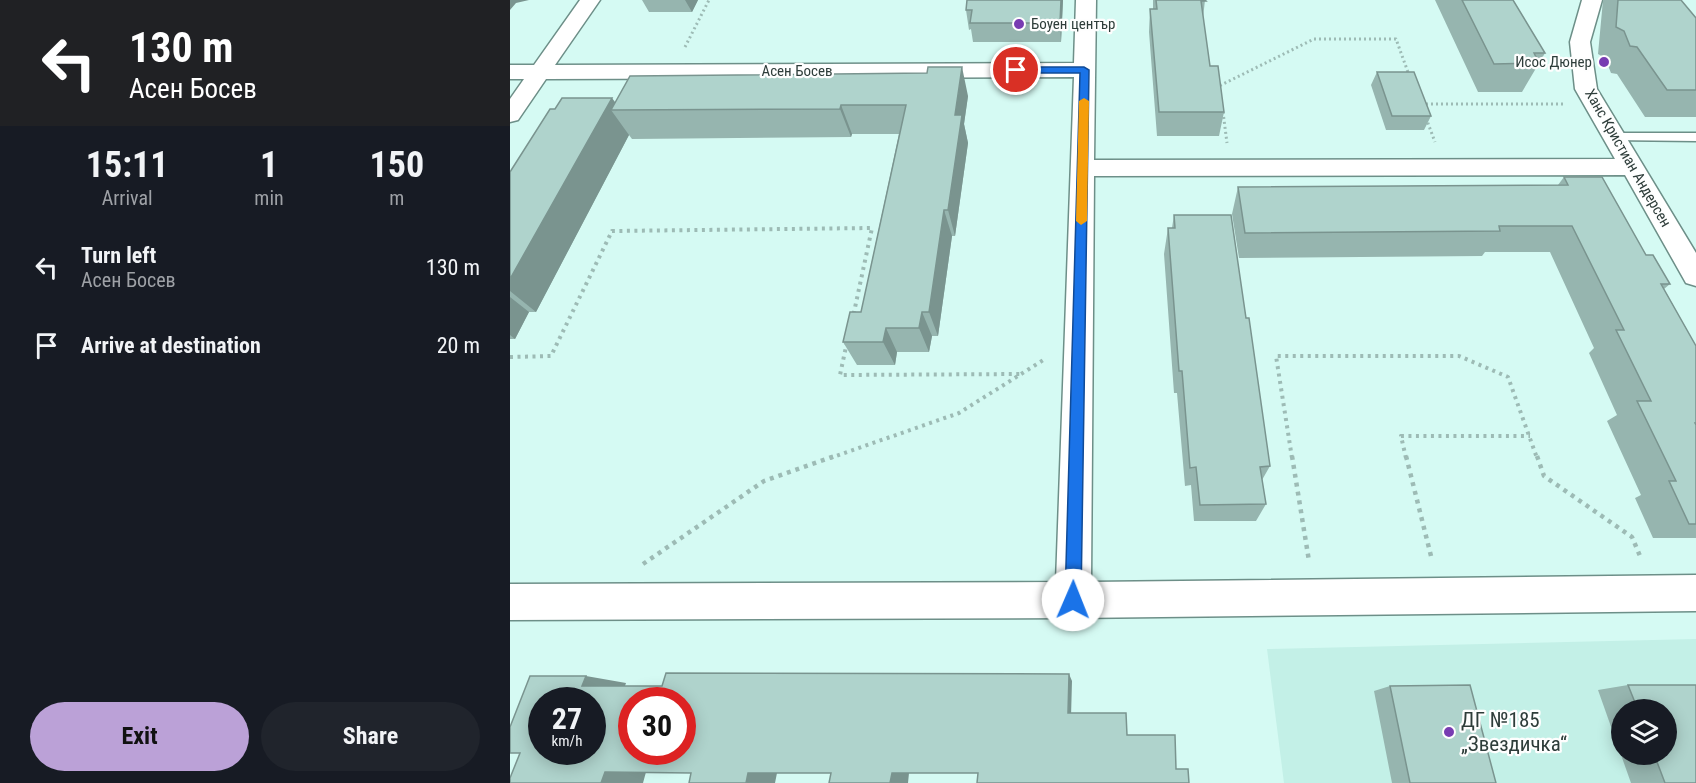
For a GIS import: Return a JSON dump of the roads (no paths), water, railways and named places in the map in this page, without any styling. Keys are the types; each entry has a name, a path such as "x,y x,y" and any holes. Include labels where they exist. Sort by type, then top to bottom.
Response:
{"street":[{"path":"510,115 590,0"},
{"path":"1073,600 1086,0"},
{"name":"Ханс Кристиан Андерсен","path":"1592,0 1580,42 1586,89 1632,167 1688,248 1696,276"},
{"name":"Асен Босев","path":"510,72 1084,70"},
{"path":"1083,168 1632,167"},
{"path":"510,602 1073,600 1696,592"}],"lane":[{"path":"1614,137 1696,137"}],"place":[{"name":"Боуен център","path":"1019,24"},
{"name":"Исос Дюнер","path":"1604,62"},
{"name":"ДГ №185 „Звездичка“","path":"1449,732"}]}
